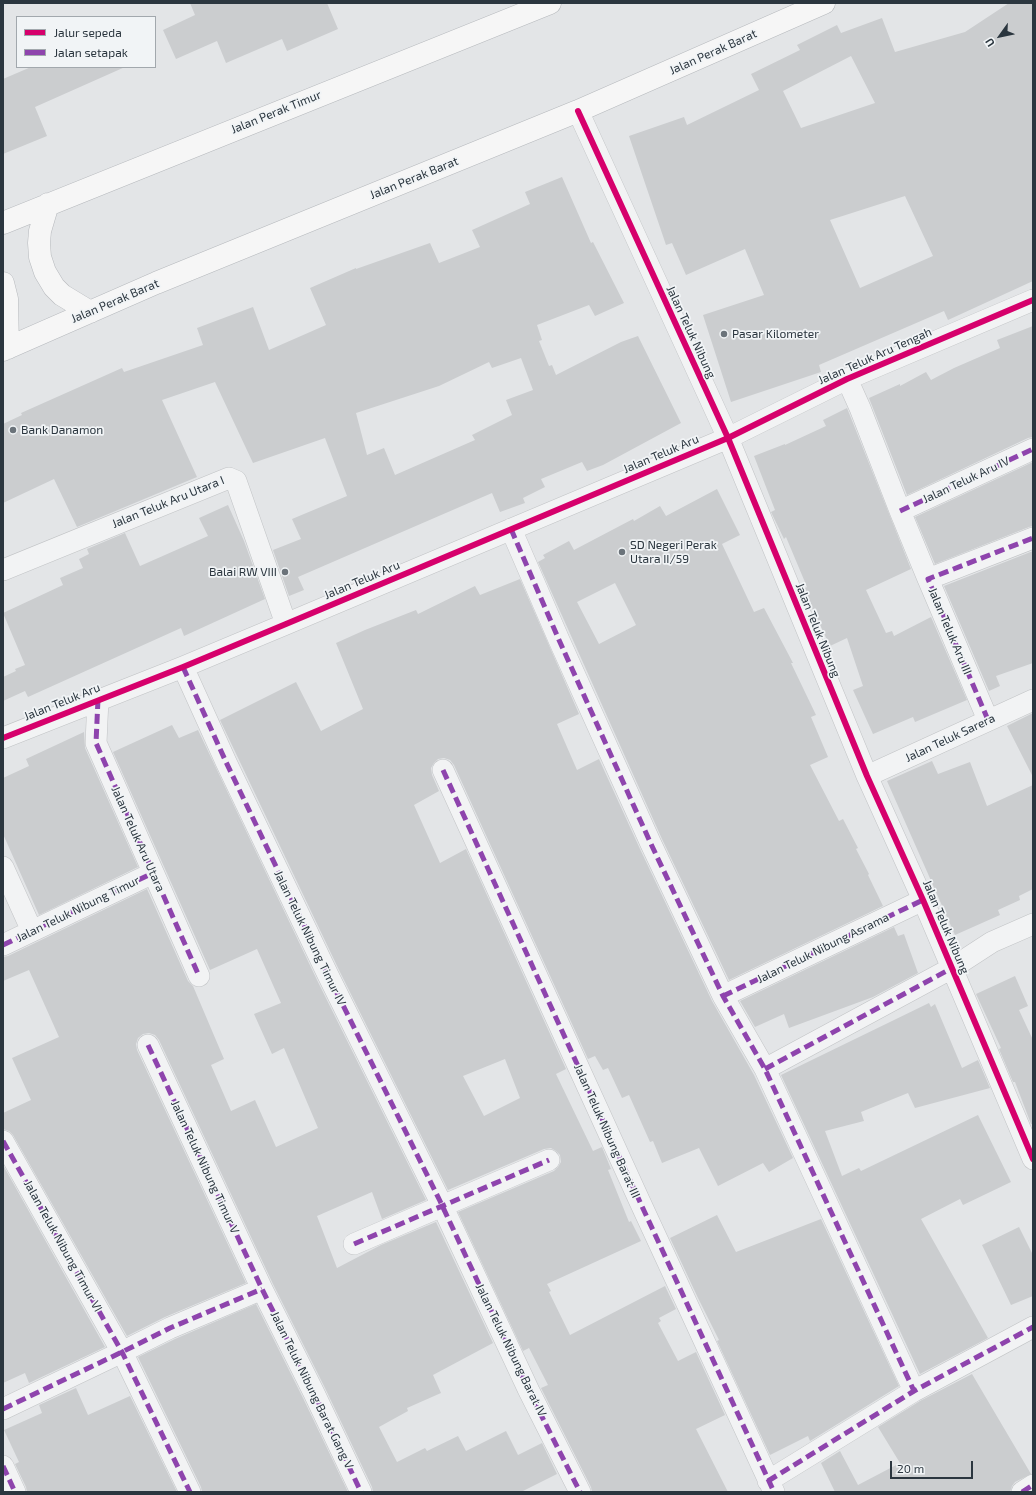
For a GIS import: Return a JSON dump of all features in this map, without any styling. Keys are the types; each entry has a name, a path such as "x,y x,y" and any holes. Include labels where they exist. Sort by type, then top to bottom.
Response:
{"highway":[{"name":"Jalan Perak Timur","path":"3,222 548,3"},
{"name":"Jalan Perak Barat","path":"6,349 156,283 578,111 824,3"},
{"path":"48,204 40,231 39,243 40,257 45,272 54,287 62,295 90,312"},
{"path":"3,283 7,299 6,349"}],"street":[{"name":"Jalan Teluk Nibung","path":"578,111 728,438 867,776 952,968 1027,1128 1033,1160"},
{"name":"Jalan Teluk Aru Tengah","path":"728,438 847,379 1033,300"},
{"path":"847,379 928,579"},
{"name":"Jalan Teluk Aru","path":"3,738 98,699 183,667 728,438"},
{"name":"Jalan Teluk Aru IV","path":"900,511 1033,449"},
{"name":"Jalan Teluk Aru Utara I","path":"3,570 226,478 232,478 236,481 286,624"},
{"path":"511,529 559,640 651,844 724,996 765,1069 914,1391"},
{"name":"Jalan Teluk Aru III","path":"988,720 928,579 1033,538"},
{"name":"Jalan Teluk Nibung Timur IV","path":"183,667 226,762 328,975 443,1207"},
{"name":"Jalan Teluk Aru Utara","path":"98,699 96,743 199,976"},
{"name":"Jalan Teluk Sarera","path":"867,776 1033,700"},
{"name":"Jalan Teluk Nibung Barat III","path":"444,770 771,1486"},
{"path":"3,867 32,931"},
{"name":"Jalan Teluk Nibung Timur","path":"3,945 153,873"},
{"name":"Jalan Teluk Nibung Asrama","path":"724,996 923,900"},
{"path":"765,1069 952,968 992,942 1033,924"},
{"name":"Jalan Teluk Nibung Timur V","path":"148,1045 262,1289"},
{"name":"Jalan Teluk Nibung Timur VI","path":"3,1141 122,1352 190,1492"},
{"path":"354,1244 550,1160"},
{"name":"Jalan Teluk Nibung Barat IV","path":"443,1207 529,1391 580,1492"},
{"path":"3,1409 170,1328 262,1289"},
{"name":"Jalan Teluk Nibung Barat Gang V","path":"262,1289 314,1392 361,1492"},
{"path":"771,1486 914,1391 1033,1327"},
{"path":"3,1466 15,1492"},
{"path":"1022,1492 1033,1485"}],"building":[{"path":"190,3 327,3 338,29 287,51 282,39 226,63 217,41 176,59 163,30 195,15"},
{"path":"1009,3 1033,3 1033,281 948,320 944,311 819,365 821,372 731,402 703,315 764,295 745,249 686,275 672,243 666,245 629,136 684,117 687,125 759,90 751,74 800,50 797,45 837,25 841,33 882,18 895,52 965,32","holes":["851,56 875,103 801,128 783,91","905,196 933,256 860,288 830,220"]},
{"path":"29,68 123,68 35,107 47,136 3,154 3,79"},
{"path":"562,177 591,243 593,242 624,303 595,316 589,305 537,325 542,340 539,341 549,366 552,365 556,375 621,342 638,336 681,423 603,465 587,471 582,462 541,479 545,487 523,498 525,503 500,512 492,493 298,577 304,590 289,596 273,550 301,539 292,519 347,496 325,438 253,463 215,382 162,400 197,477 77,527 54,479 3,503 3,424 22,415 21,413 122,368 124,372 203,345 197,328 253,307 269,350 326,325 310,288 356,268 430,243 439,263 480,247 472,230 530,204 525,192","holes":["521,358 533,390 506,400 512,415 472,435 475,440 395,475 384,448 367,455 356,413 439,386 489,362 492,368"]},
{"path":"1033,326 1033,437 907,495 869,398 900,384 900,386 926,372 931,380 954,368 1000,348 997,340"},
{"path":"847,408 911,569 866,590 886,633 892,631 894,636 931,617 967,700 915,722 913,717 873,734 853,690 863,686 847,638 830,646 803,589 807,587 786,537 784,539 771,512 775,510 754,456 785,445 826,426 823,420"},
{"path":"1033,462 1033,526 935,564 915,517"},
{"path":"717,489 740,535 722,544 754,612 764,608 793,663 791,663 816,715 811,717 828,757 810,765 839,821 843,819 858,848 856,849 883,906 729,980 662,839 538,562 545,558 543,555 569,541 574,550 633,519 634,521 660,506 666,516","holes":["615,583 636,625 599,644 577,602"]},
{"path":"228,505 244,541 265,599 184,636 181,628 28,697 25,691 3,701 3,677 16,671 15,669 25,665 3,613 63,585 60,578 83,568 79,559 89,554 87,549 125,533 140,566 208,536 199,518"},
{"path":"1033,551 1033,663 996,676 1000,686 989,691 944,586"},
{"path":"520,579 579,714 557,724 577,770 599,759 712,1001 754,1075 793,1158 769,1172 763,1163 718,1186 699,1148 662,1163 653,1141 650,1142 629,1095 622,1098 608,1068 603,1070 595,1056 588,1059 454,765 450,760 444,758 438,759 431,768 432,775 439,791 414,805 440,863 466,849 566,1069 556,1074 593,1151 602,1147 611,1169 608,1170 629,1222 631,1221 641,1241 547,1284 551,1291 549,1292 570,1335 665,1286 676,1309 659,1318 661,1321 658,1323 678,1361 696,1352 725,1415 696,1429 728,1492 592,1492 591,1487 541,1388 548,1385 529,1348 523,1351 458,1212 554,1171 561,1162 560,1155 551,1148 544,1149 448,1190 339,970 220,720 296,682 321,731 363,709 336,643 416,610 418,614 475,586 480,595","holes":["505,1059 520,1098 484,1116 463,1076"]},
{"path":"1033,713 1033,777 1007,726"},
{"path":"172,725 179,738 198,730 317,980 426,1200 382,1219 372,1192 317,1216 337,1268 381,1245 436,1222 493,1343 433,1375 441,1393 407,1408 408,1411 379,1427 397,1462 425,1448 427,1451 458,1436 466,1451 506,1431 518,1455 542,1443 557,1474 521,1492 373,1492 325,1388 273,1284 159,1040 155,1035 149,1033 143,1034 138,1038 136,1044 137,1050 246,1283 165,1317 127,1336 13,1135 9,1131 3,1129 3,1113 31,1100 12,1058 59,1037 29,970 3,981 3,957 8,956 147,889 188,981 193,986 224,1059 211,1065 231,1111 255,1100 276,1147 318,1128 284,1048 272,1054 254,1014 281,1003 257,949 210,970 113,752"},
{"path":"84,732 85,748 138,867 39,915 3,834 3,778 29,766 26,759"},
{"path":"932,761 938,774 970,762 987,806 1033,785 1033,889 1019,896 1020,900 998,910 1000,915 955,935 887,781"},
{"path":"894,927 898,936 904,934 918,973 873,997 789,1028 784,1014 755,1027 740,1001"},
{"path":"1015,976 1028,1006 1019,1010 1033,1040 1033,1124 1031,1124 1015,1082 1013,1082 999,1049 1001,1048 976,994"},
{"path":"929,1003 931,1007 935,1004 962,1068 978,1060 990,1088 915,1108 908,1093 861,1112 864,1121 825,1131 842,1176 859,1168 861,1171 978,1115 1011,1182 963,1205 960,1199 921,1219 988,1338 920,1374 781,1075"},
{"path":"3,1165 105,1347 29,1383 25,1373 3,1383"},
{"path":"717,1215 736,1252 821,1219 899,1386 810,1441 808,1436 770,1455 717,1341 719,1340 670,1238"},
{"path":"1019,1227 1033,1255 1033,1296 1011,1305 982,1245"},
{"path":"256,1304 348,1492 202,1492 201,1487 138,1357 175,1339"},
{"path":"972,1374 1031,1474 1015,1482 1010,1492 835,1492 821,1463 840,1451 858,1485 900,1463 878,1427 920,1401"},
{"path":"76,1388 88,1415 130,1396 177,1492 27,1492 15,1464 19,1462 4,1430 42,1413 39,1405"}],"marked path":[{"path":"900,511 1033,449"},
{"path":"511,529 559,640 651,844 723,996 765,1069 914,1391"},
{"path":"988,720 928,579 1033,538"},
{"path":"183,667 226,762 328,975 440,1201 529,1391 580,1492"},
{"path":"98,699 96,743 199,976"},
{"path":"443,770 774,1492"},
{"path":"3,945 153,873"},
{"path":"723,996 923,900"},
{"path":"765,1069 952,968"},
{"path":"148,1045 262,1289 361,1492"},
{"path":"3,1141 122,1352 190,1492"},
{"path":"354,1244 549,1160"},
{"path":"3,1409 170,1328 262,1289"},
{"path":"768,1481 914,1391 1033,1327"},
{"path":"3,1466 15,1492"},
{"path":"1022,1492 1033,1485"}],"cycle path":[{"path":"578,111 728,438 867,776 923,900 1033,1159"},
{"path":"3,738 183,667 728,438 847,379 1033,300"}],"place":[{"name":"Pasar Kilometer","path":"724,334"},
{"name":"Bank Danamon","path":"13,430"},
{"name":"SD Negeri Perak Utara II/59","path":"622,552"},
{"name":"Balai RW VIII","path":"285,572"}]}
